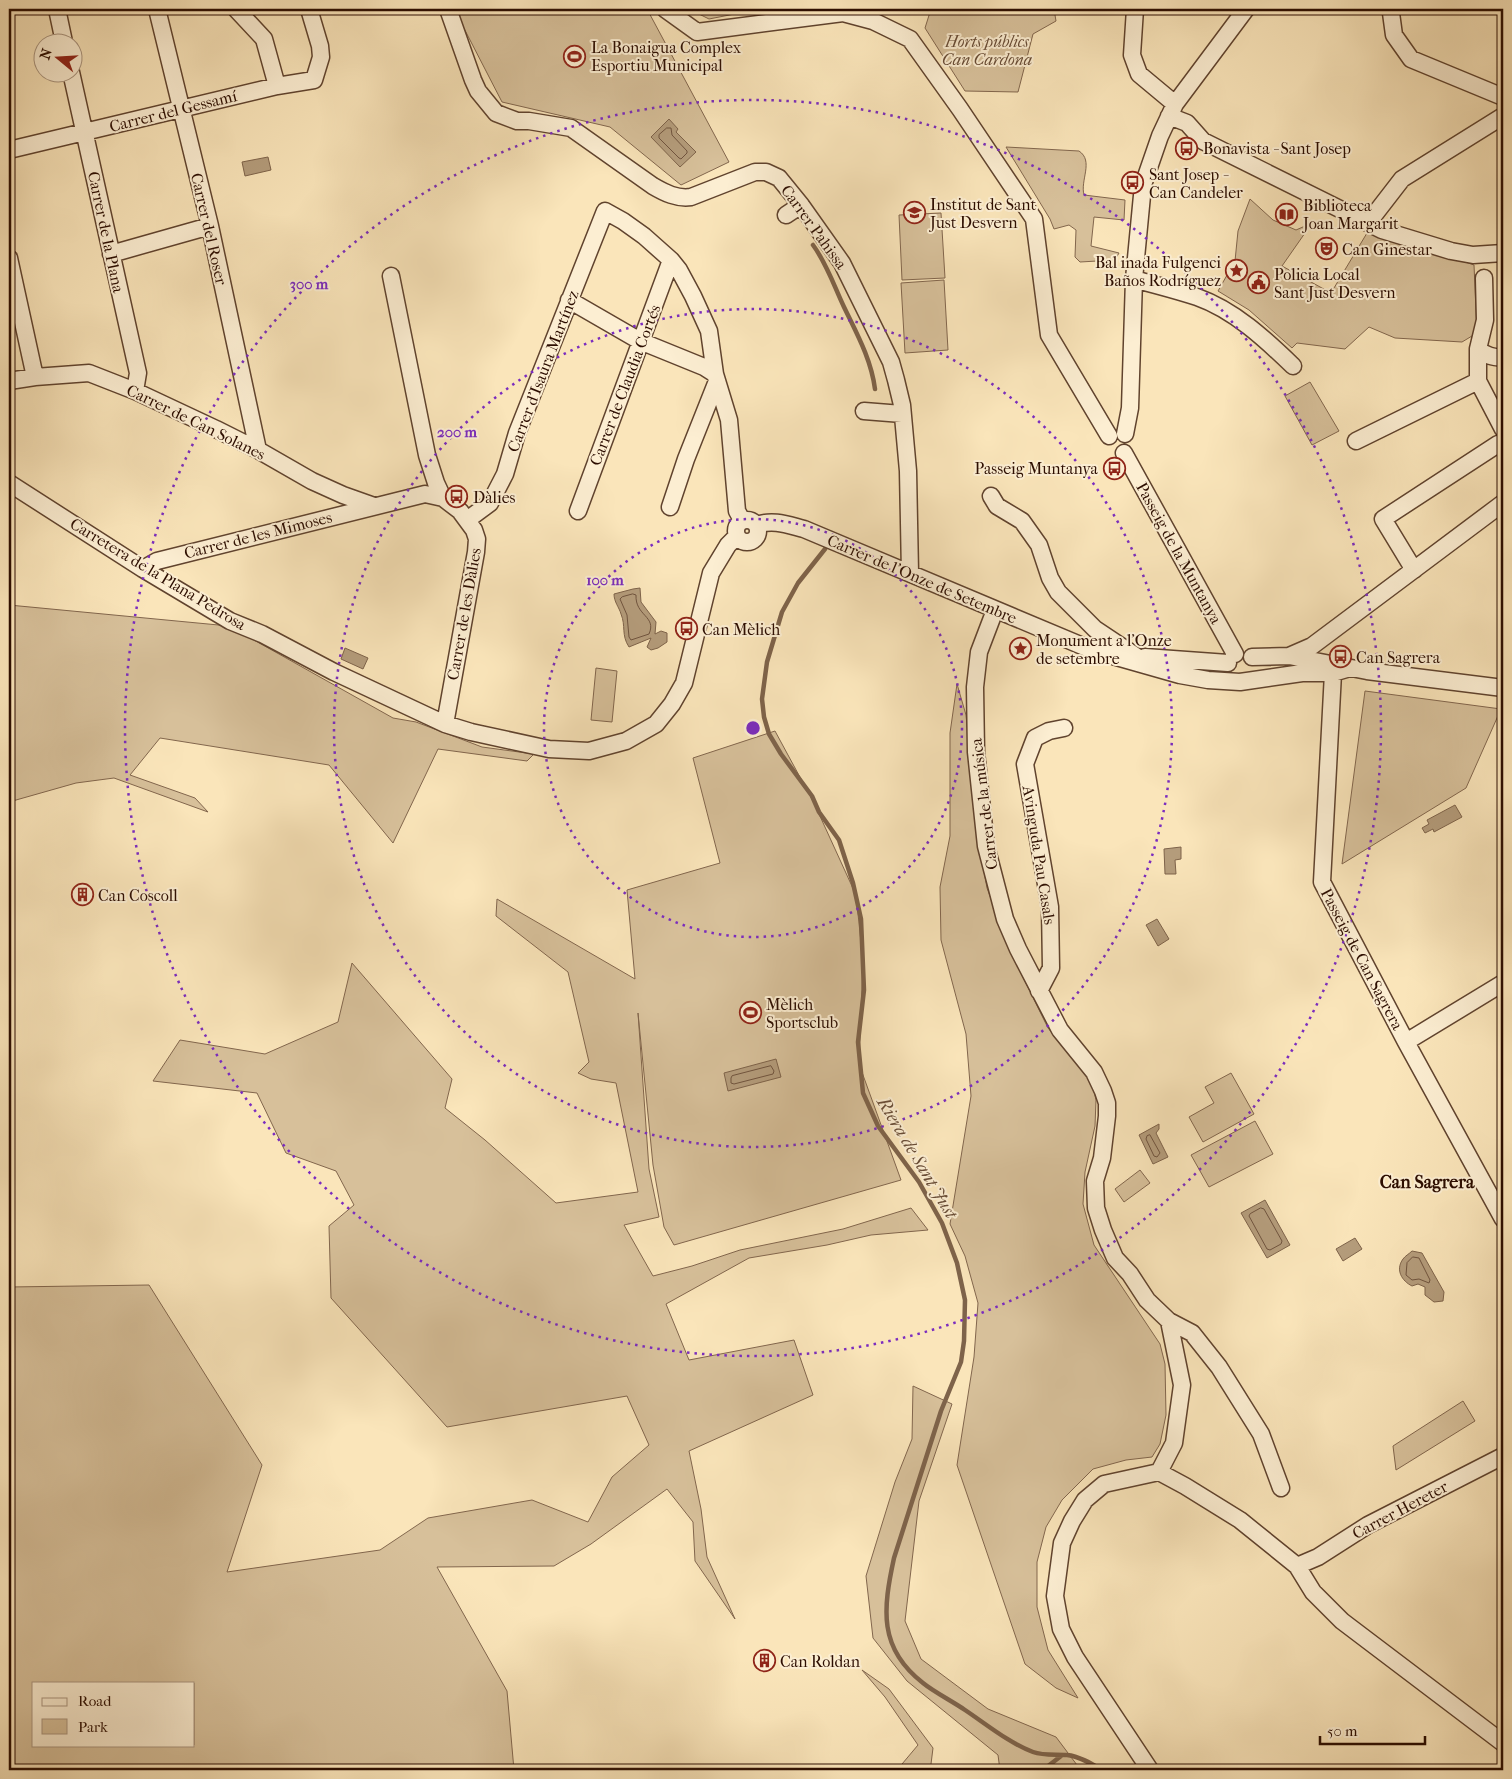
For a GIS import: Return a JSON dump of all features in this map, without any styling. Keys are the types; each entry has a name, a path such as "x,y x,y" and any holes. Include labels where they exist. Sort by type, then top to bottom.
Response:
{"street":[{"path":"57,9 62,32"},
{"name":"Carrer del Roser","path":"156,9 210,226 258,450"},
{"path":"236,9 264,40 277,86"},
{"name":"Carrer del Gessamí","path":"9,150 277,86 314,80 321,57 320,46 309,9"},
{"name":"Carrer Pahissa","path":"448,9 478,91 496,113 517,121 529,121 571,128 653,186 681,198 690,197 749,173 762,172 779,178 837,255 891,362 902,414 908,472 910,573"},
{"path":"665,9 697,32 843,13 873,20 910,39 1034,218 1049,335 1108,436 1108,448 1118,454 1124,453 1128,447 1129,440 1125,434 1116,432 1108,436"},
{"path":"1135,9 1132,55 1139,74 1203,140 1382,230 1451,251 1473,255 1503,253"},
{"path":"1125,434 1130,408 1134,279 1143,185 1172,110 1246,9"},
{"path":"1392,9 1394,35 1411,59 1503,97"},
{"name":"Carrer de la Plana","path":"73,82 138,373 135,392"},
{"path":"1368,223 1402,179 1503,116"},
{"path":"786,215 801,205"},
{"name":"Carrer d'Isaura Martínez","path":"467,520 490,503 496,492 605,211 644,236 671,260"},
{"path":"111,254 210,226"},
{"path":"9,258 35,377"},
{"path":"445,724 471,732 544,748 589,751 626,741 656,724 672,704 684,683 711,573 728,545 737,536 745,542 754,540 758,532 737,510 729,420 716,377 709,331 693,296 679,270 671,260"},
{"name":"Carrer de Claudia Cortés","path":"578,510 671,260"},
{"path":"391,276 427,455 443,498"},
{"path":"1414,570 1383,519 1501,437 1478,382 1478,349 1485,320 1484,278"},
{"path":"1134,279 1198,297 1228,312 1263,337 1293,366"},
{"path":"569,300 640,341 704,367 716,377"},
{"path":"1478,349 1484,354 1503,358"},
{"name":"Carrer de Can Solanes","path":"9,381 89,373 135,392 258,450 312,481 374,506"},
{"path":"670,508 716,377"},
{"path":"1356,441 1478,382"},
{"path":"864,411 902,414"},
{"name":"Passeig de la Muntanya","path":"1124,453 1232,658"},
{"name":"Carretera de la Plana Pedrosa","path":"9,483 143,569 230,621 262,634 334,672 445,724"},
{"path":"374,506 425,494 443,498"},
{"path":"991,496 997,506 1022,521 1039,545 1050,578 1058,592 1095,629 1137,657"},
{"name":"Carrer de les Dàlies","path":"443,498 460,511 474,530 477,540 445,724"},
{"path":"1289,656 1312,646 1503,503"},
{"name":"Carrer de les Mimoses","path":"143,569 157,561 374,506"},
{"name":"Carrer de l'Onze de Setembre","path":"749,523 773,521 804,529 1092,650 1180,675 1208,680 1245,680 1302,673 1332,673 1350,668"},
{"name":"Carrer de la música","path":"995,610 979,652 974,687 978,786 986,846 1005,919 1039,991"},
{"path":"1247,654 1252,658 1256,663 1254,675 1245,680 1232,678 1228,671 1232,658 1247,654"},
{"name":"Carrer de l'Onze de Setembre","path":"1115,656 1232,658"},
{"path":"1252,658 1289,656 1350,668 1503,688"},
{"name":"Passeig de Can Sagrera","path":"1332,673 1322,882 1406,1042 1503,1219"},
{"name":"Avinguda Pau Casals","path":"1039,991 1051,968 1050,907 1025,764 1035,738 1049,730 1064,728"},
{"path":"1406,1042 1503,983"},
{"path":"1039,991 1060,1030 1094,1072 1107,1103 1104,1141 1095,1181 1096,1208 1115,1258 1130,1274 1147,1300 1170,1321 1192,1333 1219,1366 1261,1434 1282,1488"},
{"path":"1159,1472 1174,1443 1182,1385 1170,1321"},
{"name":"Carrer Hereter","path":"1298,1566 1318,1558 1368,1525 1503,1456"},
{"path":"1150,1770 1075,1658 1061,1629 1055,1596 1062,1543 1084,1500 1104,1484 1159,1472 1240,1520 1298,1566 1313,1592 1342,1621 1503,1743"}],"green space":[{"name":"La Bonaigua Complex Esportiu Municipal","path":"454,9 647,9 729,162 681,185 610,127 502,102"},
{"path":"689,9 760,9 709,19"},
{"name":"Horts públics Can Cardona","path":"931,9 1054,9 1056,21 1033,34 1018,92 965,91 925,28"},
{"path":"1006,147 1079,151 1083,155 1086,160 1084,195 1125,200 1124,220 1094,217 1091,246 1119,253 1115,260 1080,262 1075,257 1076,230 1069,225 1054,229 1050,219"},
{"path":"1250,199 1273,220 1296,230 1312,223 1282,266 1331,293 1367,233 1416,244 1474,265 1477,333 1462,342 1395,338 1369,327 1345,349 1297,343 1292,348 1249,310 1218,291 1235,261 1238,231"},
{"path":"941,213 945,278 902,280 899,215"},
{"path":"944,280 948,350 905,353 901,283"},
{"path":"1310,382 1339,431 1312,445 1285,396"},
{"path":"9,605 229,626 393,718 416,722 482,747 534,754 527,761 438,749 393,843 329,765 160,738 130,775 195,798 208,812 114,778 76,783 9,802"},
{"path":"596,668 617,671 612,722 591,720"},
{"path":"957,684 966,715 977,832 987,888 1013,957 1048,1028 1092,1082 1096,1100 1095,1126 1085,1172 1083,1204 1094,1245 1160,1344 1165,1364 1166,1415 1160,1444 1152,1457 1126,1460 1093,1469 1062,1500 1046,1527 1037,1562 1037,1607 1048,1650 1078,1698 1056,1688 1025,1664 957,1465 974,1357 978,1303 965,1256 950,1224 971,1096 966,1034 941,940 940,887 950,836 950,733"},
{"path":"1365,691 1501,709 1466,788 1342,864"},
{"path":"775,731 814,803 856,895 863,961 859,1064 901,1180 674,1245 664,1227 653,1165 638,1013 649,1169 659,1217 624,1225 653,1276 692,1266 740,1250 843,1229 911,1208 928,1230 871,1235 827,1245 749,1258 666,1304 689,1360 794,1340 813,1395 689,1451 701,1509 707,1557 735,1619 695,1561 693,1522 667,1489 591,1544 554,1566 437,1567 507,1691 514,1770 9,1770 9,1287 149,1285 262,1465 227,1572 380,1550 428,1518 532,1500 588,1522 612,1477 649,1445 627,1396 447,1427 331,1298 329,1226 354,1205 336,1171 286,1153 257,1093 153,1081 180,1040 265,1054 338,1022 352,963 452,1079 445,1108 485,1140 556,1203 638,1192 616,1083 591,1079 578,1073 589,1062 568,972 496,916 497,899 635,979 627,890 720,863 693,758"},
{"path":"1231,1073 1254,1114 1203,1142 1189,1117 1214,1103 1205,1087"},
{"path":"1255,1121 1273,1154 1209,1187 1191,1155"},
{"path":"1140,1170 1150,1183 1124,1202 1115,1189"},
{"path":"913,1386 952,1404 919,1501 905,1621 921,1659 988,1709 1056,1737 1077,1765 1059,1770 1000,1770 998,1755 907,1681 873,1638 866,1576 895,1482 912,1439"},
{"path":"1463,1401 1475,1421 1396,1470 1393,1446"},
{"path":"862,1670 889,1689 933,1748 931,1764 934,1770 897,1770 918,1745 885,1697"}],"water":[{"path":"669,119 678,129 676,132 696,152 680,167 651,137"},
{"path":"268,157 271,170 245,176 242,162"},
{"path":"640,588 641,602 656,622 655,634 661,631 667,633 667,642 651,650 647,647 651,638 629,647 625,638 620,611 614,597 614,594"},
{"path":"345,648 368,658 363,669 341,659"},
{"path":"1455,805 1462,817 1434,832 1433,829 1425,833 1422,828 1429,824 1427,820"},
{"path":"1181,847 1181,859 1175,860 1176,874 1165,874 1164,849"},
{"path":"1157,919 1169,939 1158,946 1146,925"},
{"path":"776,1059 781,1077 728,1091 724,1073"},
{"path":"1159,1124 1159,1129 1156,1133 1168,1157 1153,1164 1139,1135"},
{"path":"1265,1200 1290,1245 1267,1258 1241,1213"},
{"path":"1355,1238 1362,1249 1343,1261 1336,1249"},
{"path":"1412,1251 1422,1253 1444,1292 1443,1301 1434,1302 1425,1295 1425,1287 1418,1284 1412,1286 1401,1275 1401,1263"}],"waterway":[{"name":"Riera de Sant Just","path":"813,245 826,267 863,347 875,389"},
{"name":"Riera de Sant Just","path":"825,549 798,583 782,612 767,662 762,699 764,717 769,734 781,754 812,796 819,812 839,840 853,883 861,919 864,990 858,1042 863,1093 878,1126 919,1182 942,1223 957,1263 965,1300 964,1341 961,1362 941,1411 894,1558 886,1611 887,1626 891,1642 898,1656 908,1670 932,1690 1024,1748 1041,1754 1076,1757 1102,1770"},
{"path":"1043,1770 1061,1756"}],"place":[{"name":"La Bonaigua Complex Esportiu Municipal","path":"575,56"},
{"name":"Bonavista - Sant Josep","path":"1187,148"},
{"name":"Sant Josep - Can Candeler","path":"1133,183"},
{"name":"Institut de Sant Just Desvern","path":"914,213"},
{"name":"Biblioteca Joan Margarit","path":"1287,214"},
{"name":"Can Ginestar","path":"1326,249"},
{"name":"Bal inada Fulgenci Baños Rodríguez","path":"1237,271"},
{"name":"Policia Local Sant Just Desvern","path":"1258,283"},
{"name":"Passeig Muntanya","path":"1114,468"},
{"name":"Dàlies","path":"457,497"},
{"name":"Can Mèlich","path":"686,629"},
{"name":"Monument a l'Onze de setembre","path":"1020,649"},
{"name":"Can Sagrera","path":"1340,657"},
{"name":"Can Coscoll","path":"82,895"},
{"name":"Mèlich Sportsclub","path":"750,1013"},
{"name":"Can Roldan","path":"764,1661"}],"district":[{"name":"Can Sagrera","path":"1427,1182"}]}
